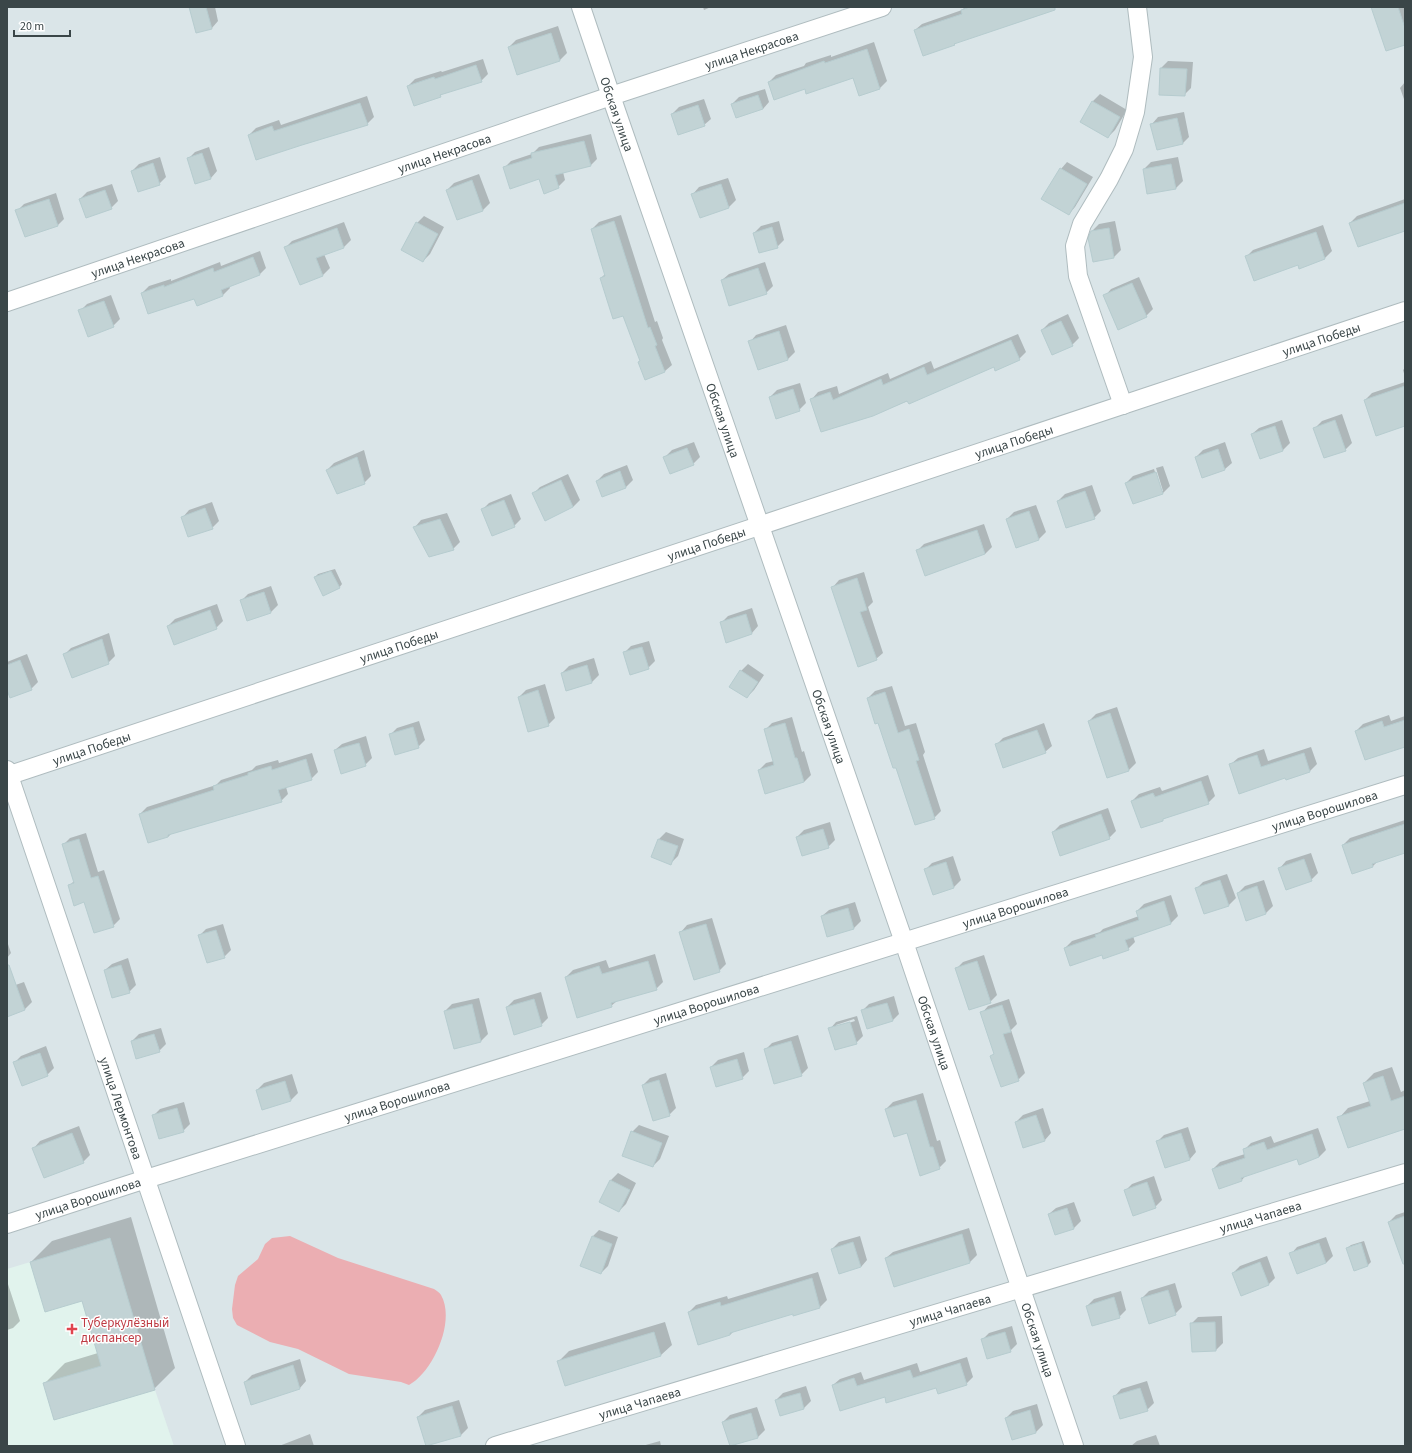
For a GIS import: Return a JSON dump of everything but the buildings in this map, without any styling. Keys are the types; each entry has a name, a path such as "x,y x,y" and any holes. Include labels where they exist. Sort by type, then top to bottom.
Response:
{"street":[{"name":"Обская улица","path":"581,7 904,942 1074,1446"},
{"name":"улица Некрасова","path":"7,302 611,96 882,7"},
{"path":"1123,405 1078,276 1075,246 1082,224 1109,179 1124,149 1135,112 1143,57 1137,7"},
{"name":"улица Победы","path":"8,774 1405,311"},
{"name":"улица Лермонтова","path":"8,774 236,1446"},
{"name":"улица Ворошилова","path":"7,1224 146,1178 1405,785"},
{"name":"улица Чапаева","path":"495,1446 1405,1173"}],"shaded area":[{"path":"7,7 1405,7 1405,1446 7,1446"},
{"path":"290,1236 338,1258 434,1289 441,1295 445,1306 446,1318 444,1331 434,1358 418,1378 409,1385 401,1382 349,1374 298,1349 270,1342 237,1325 233,1318 232,1309 235,1285 238,1276 258,1259 265,1244 272,1238"},
{"name":"Туберкулёзный диспансер","path":"110,1238 155,1390 174,1446 7,1446 7,1269"}],"place":[{"name":"Туберкулёзный диспансер","path":"72,1329"}]}
